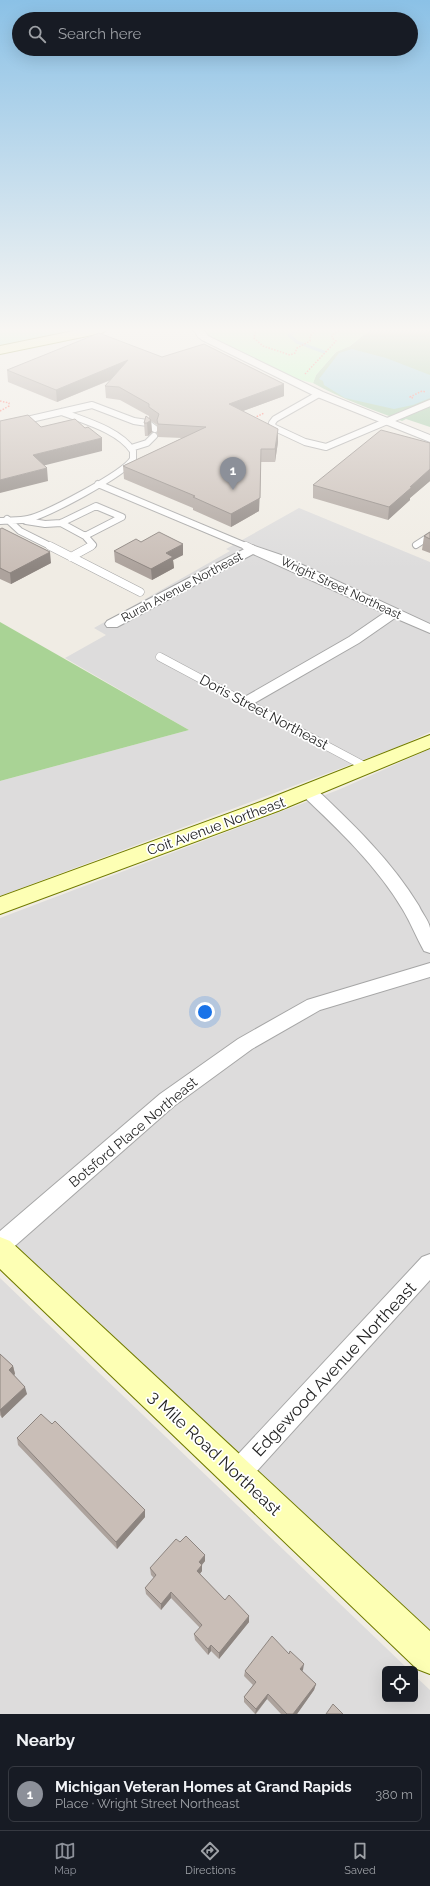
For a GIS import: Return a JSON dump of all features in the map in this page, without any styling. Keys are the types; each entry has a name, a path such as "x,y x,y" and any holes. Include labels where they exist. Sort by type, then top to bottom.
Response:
{"main road":[{"name":"Coit Avenue Northeast","path":"0,906 368,768 430,741"},
{"name":"3 Mile Road Northeast","path":"0,1250 430,1656"}],"street":[{"path":"355,409 430,439"},
{"name":"Wright Street Northeast","path":"252,549 276,558 430,629"},
{"name":"Rurah Avenue Northeast","path":"112,624 252,549"},
{"path":"246,702 354,640 393,613"},
{"path":"308,791 340,820 378,862 409,906 430,946"},
{"name":"Botsford Place Northeast","path":"0,1245 167,1100 245,1044 314,1005 430,970"},
{"name":"Edgewood Avenue Northeast","path":"237,1474 430,1264"}],"lane":[{"path":"0,426 79,409"},
{"path":"104,409 134,421 147,423 155,429"},
{"path":"293,409 275,419 272,423 272,427 305,442 326,446 416,409"},
{"path":"4,520 33,518 48,512 98,484 130,463 134,454 131,448 112,433 62,412"},
{"path":"131,448 147,443 154,436"},
{"path":"98,484 197,528 229,538 252,549"},
{"path":"21,520 45,524 61,523 96,506 122,517 85,536"},
{"path":"4,520 20,531 140,592"},
{"path":"61,523 85,536 93,545 71,557"},
{"path":"416,545 430,536"},
{"name":"Doris Street Northeast","path":"160,657 368,768"}],"path":[{"path":"0,411 4,409 27,420"},
{"path":"251,418 258,417"}],"shaded area":[{"path":"299,508 430,562 430,732 400,746 0,896 0,781 189,730 65,658 106,635 94,628 230,551 226,549"},
{"path":"430,749 430,1630 0,1233 0,918 338,790"},
{"path":"0,1278 405,1666 382,1666 382,1702 418,1702 418,1679 430,1690 430,1714 0,1714"}],"green space":[{"path":"371,409 430,409 430,427 406,419 402,421"},
{"path":"0,622 189,730 0,781"}],"building":[{"path":"152,409 239,409 278,429 275,449 261,449 260,498 231,514 193,497 195,496 123,466 206,427 158,424 157,420 159,414"},
{"path":"28,415 41,427 75,419 85,428 88,427 102,438 33,455 47,468 0,480 0,421"},
{"path":"146,416 151,420 144,423"},
{"path":"381,430 430,443 430,469 389,507 313,485"},
{"path":"2,528 50,552 10,573 0,568 0,529"},
{"path":"159,532 183,544 166,553 173,557 151,569 114,551 136,539 141,542"},
{"path":"430,532 430,539 424,536"},
{"path":"0,1354 13,1366 9,1370 25,1387 0,1410"},
{"path":"41,1414 52,1424 55,1421 145,1510 116,1542 17,1438"},
{"path":"186,1536 205,1555 199,1562 202,1565 197,1571 225,1600 229,1595 249,1616 219,1653 211,1645 208,1649 194,1634 202,1625 171,1592 161,1604 145,1588 156,1575 150,1568 176,1539 180,1542"},
{"path":"272,1636 289,1654 290,1651 304,1664 300,1669 316,1684 293,1714 287,1714 268,1694 256,1709 244,1697 256,1682 245,1671"},
{"path":"333,1704 343,1714 326,1714"}],"place":[{"name":"Michigan Veteran Homes at Grand Rapids","path":"233,490"}]}
